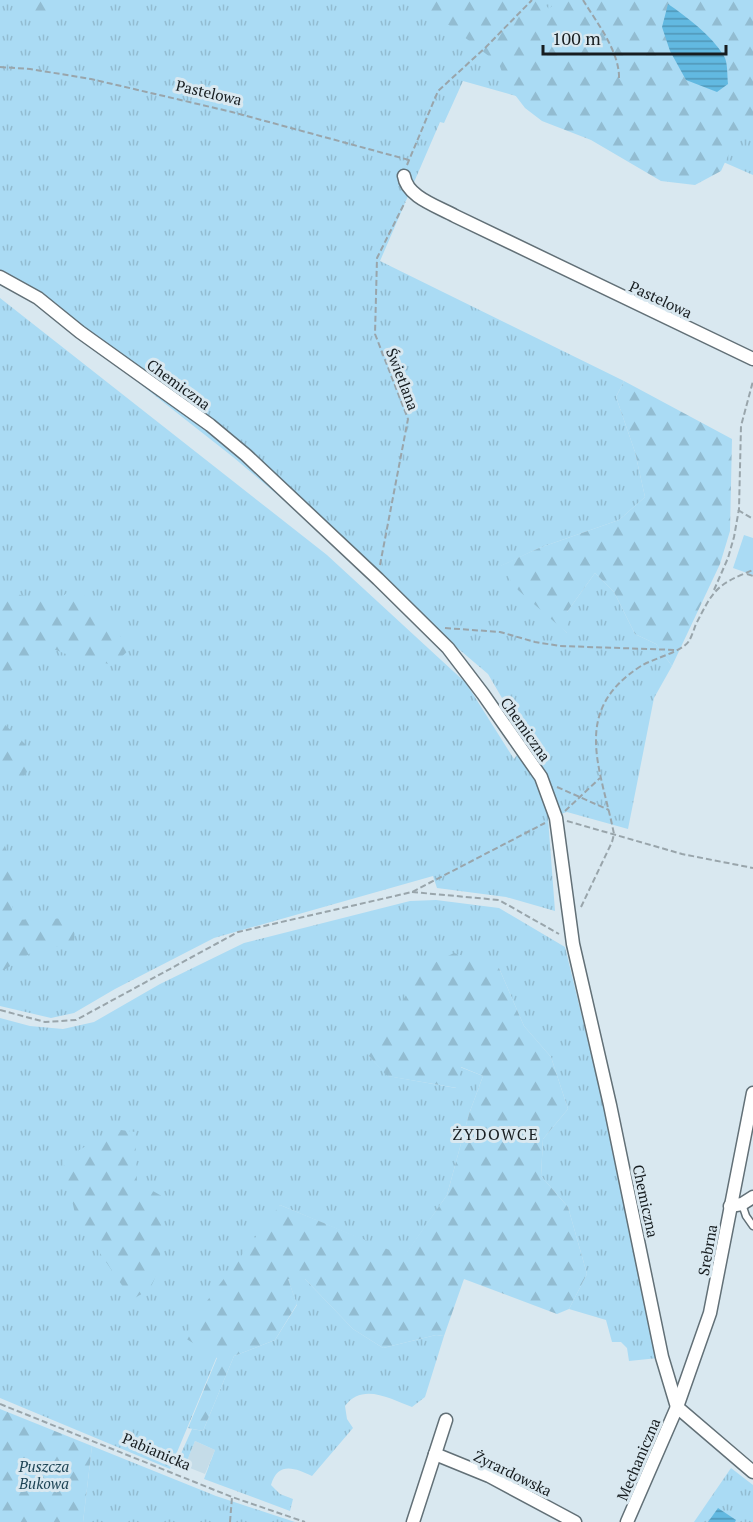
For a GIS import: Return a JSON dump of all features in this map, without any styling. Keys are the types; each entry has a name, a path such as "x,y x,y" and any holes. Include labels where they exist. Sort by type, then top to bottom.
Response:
{"street":[{"path":"404,176 405,185 411,192"},
{"name":"Pastelowa","path":"411,192 525,251 753,359"},
{"name":"Chemiczna","path":"0,277 38,298 80,332 210,425 246,454 427,627 468,672 541,777 556,818 573,944 610,1105 662,1357 677,1407"},
{"name":"Srebrna","path":"677,1407 710,1312 742,1202 753,1094"},
{"path":"677,1407 753,1472"},
{"name":"Mechaniczna","path":"627,1522 677,1407"},
{"path":"413,1522 446,1420"},
{"name":"Żyrardowska","path":"435,1454 489,1476 575,1522"}],"lane":[{"path":"742,1202 746,1216 753,1226"}],"path":[{"name":"Pastelowa","path":"0,68 30,69 91,79 232,112 409,160 438,91 532,0"},
{"path":"583,0 606,38 620,68 619,79"},
{"name":"Świetlana","path":"378,579 408,419 375,334 377,258 411,192"},
{"path":"571,927 614,834 600,778 596,738 598,719 603,704 615,687 640,667 679,650 689,641 713,592 728,558 738,510 741,426 753,381"},
{"path":"738,510 753,519"},
{"path":"713,592 728,580 753,570"},
{"path":"744,574 753,576"},
{"path":"441,627 500,632 560,646 679,650"},
{"path":"541,777 567,793 609,810"},
{"path":"0,1010 45,1022 76,1020 238,932 412,892 556,818 581,798 600,778"},
{"path":"556,818 682,854 753,868"},
{"path":"412,892 499,900 573,944"},
{"name":"Pabianicka","path":"0,1404 232,1497 304,1522"},
{"path":"230,1522 232,1497"}],"shaded area":[{"path":"668,4 706,34 724,56 728,84 717,92 686,80 670,51 662,27"},
{"path":"195,1441 215,1450 205,1474 185,1466"},
{"path":"718,1508 736,1520 735,1522 708,1522"}],"green space":[{"path":"0,0 753,0 753,175 673,140 463,81 444,123 440,122 380,261 624,381 616,397 635,452 645,497 619,520 539,548 501,566 567,633 567,612 595,573 614,592 635,634 656,644 672,666 654,698 628,829 567,812 548,818 555,911 506,897 437,888 433,876 214,938 74,1013 51,1018 0,1006 0,298 327,555 466,683 514,759 527,741 488,674 233,457 8,280 0,278"},
{"path":"6,0 65,0 40,23"},
{"path":"422,0 541,0 549,9 558,0 753,0 753,122 738,134 721,171 695,185 661,181 591,140 542,121 525,108 506,83 499,64 432,12"},
{"path":"624,381 732,439 730,531 720,564 672,666 656,644 635,634 614,592 595,573 567,612 567,633 518,590 500,566 539,548 619,520 645,497 635,452 616,397"},
{"path":"744,535 753,538 753,575 733,568"},
{"path":"75,585 131,648 113,665 66,654 38,643 25,667 0,673 0,591 57,602"},
{"path":"0,720 25,744 28,770 17,787 0,761"},
{"path":"0,818 5,846 17,883 10,920 75,918 74,945 37,949 4,970 0,970"},
{"path":"436,900 499,908 565,947 612,1140 658,1358 629,1361 627,1348 621,1342 612,1342 606,1320 569,1309 587,1274 568,1207 541,1176 543,1139 568,1109 551,1057 524,1026 499,968 369,1056 388,1076 456,1088 460,1067 483,1076 469,1114 447,1195 404,1257 280,1205 170,1469 0,1398 0,1018 30,1026 63,1029 94,1022 160,984 244,943 410,901"},
{"path":"454,953 499,968 524,1026 551,1057 568,1109 543,1139 541,1176 568,1207 587,1274 569,1309 557,1314 464,1279 444,1336 436,1335 383,1348 353,1329 305,1279 288,1279 297,1304 275,1340 234,1356 203,1431 188,1428 217,1358 185,1338 194,1318 280,1205 404,1256 447,1195 469,1114 483,1076 461,1067 457,1088 387,1076 369,1056 422,969"},
{"path":"114,1129 135,1132 137,1182 167,1199 157,1272 149,1289 132,1300 76,1218 63,1160"},
{"path":"288,1279 305,1279 353,1329 383,1348 436,1335 444,1336 425,1397 412,1407 377,1394 360,1395 352,1399 345,1406 347,1419 353,1428 312,1476 288,1468 278,1472 271,1485 280,1494 293,1499 290,1511 204,1479 215,1450 195,1441 185,1466 174,1469 192,1429 203,1431 234,1356 275,1340 297,1305"},
{"name":"Puszcza Bukowa","path":"0,1409 92,1446 83,1522 0,1522"},
{"path":"92,1446 216,1496 295,1522 83,1522"},
{"path":"731,1468 753,1485 753,1522 694,1522"}],"district":[{"name":"ŻYDOWCE","path":"496,1134"}]}
